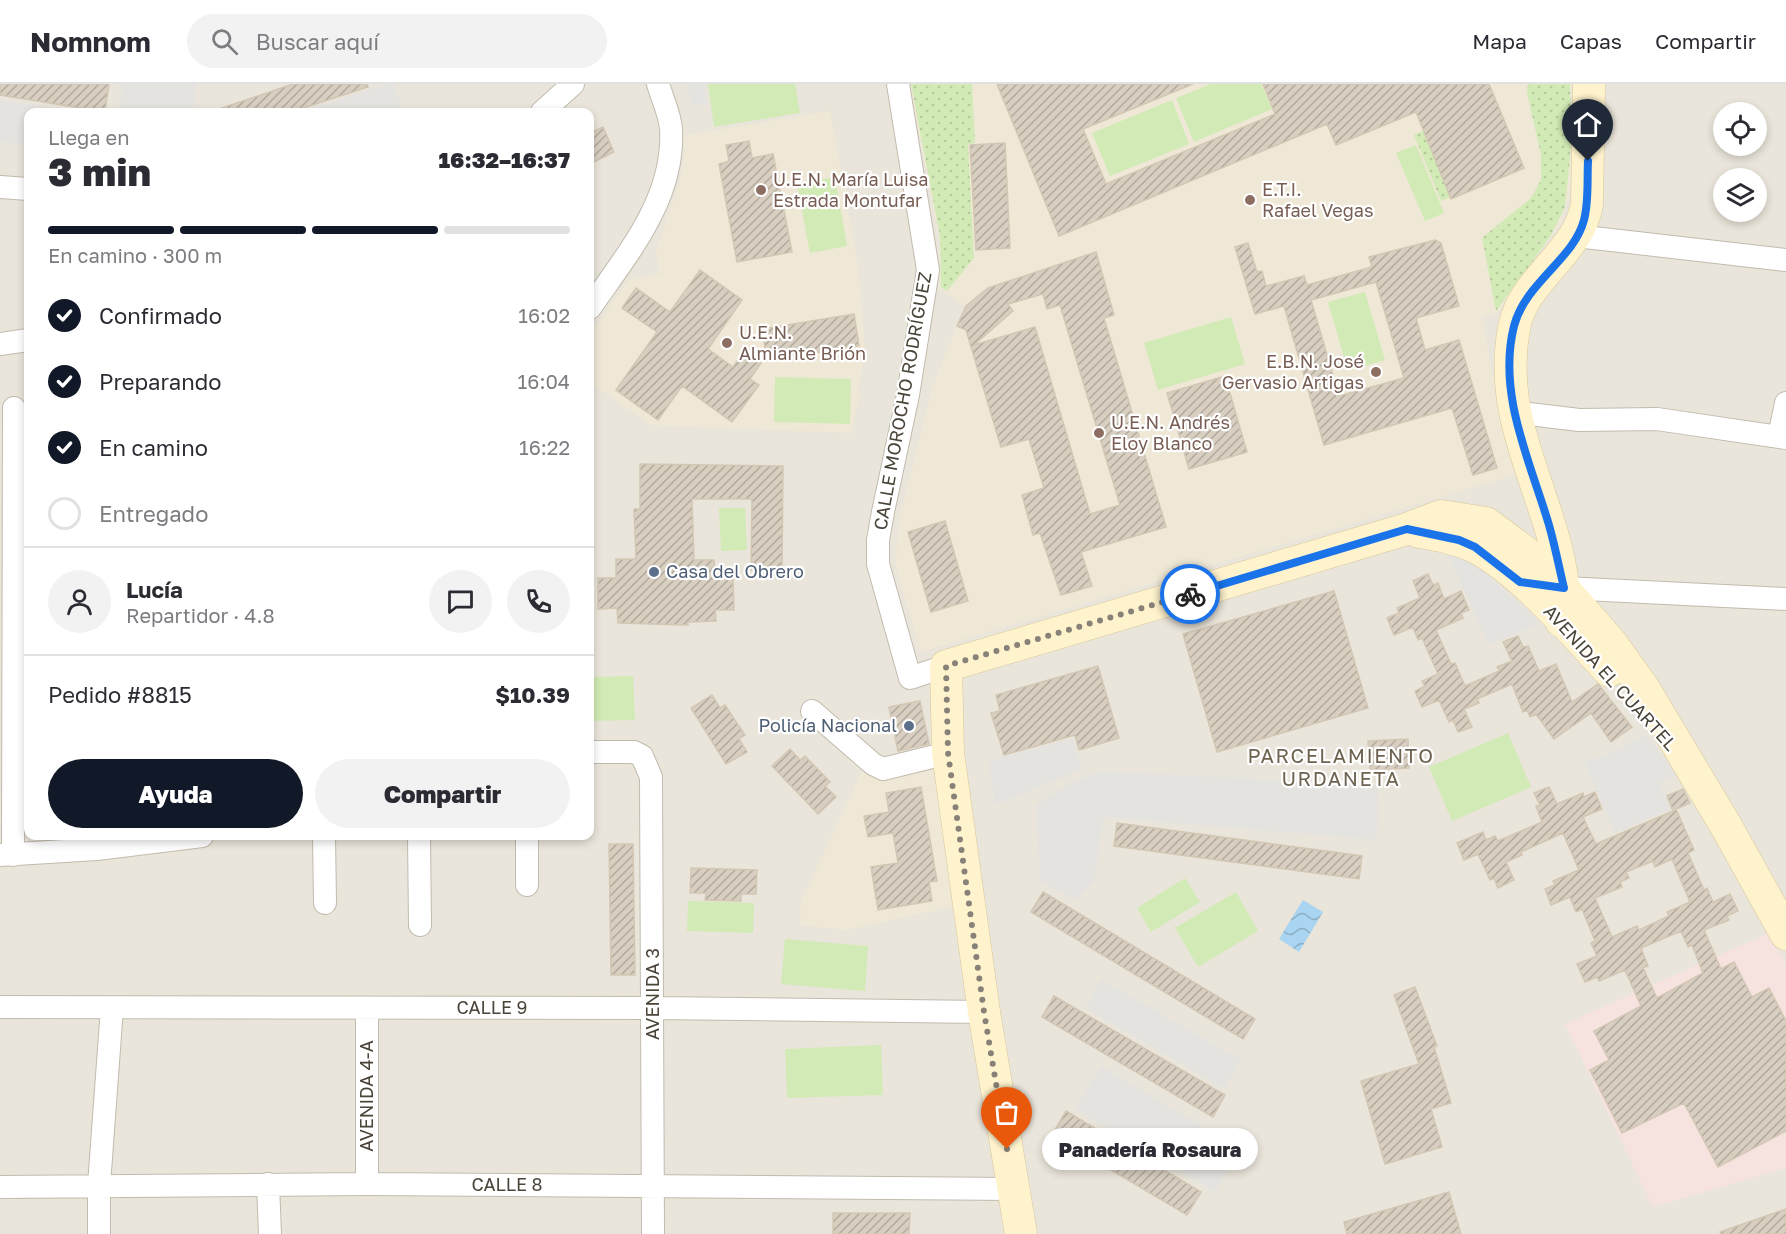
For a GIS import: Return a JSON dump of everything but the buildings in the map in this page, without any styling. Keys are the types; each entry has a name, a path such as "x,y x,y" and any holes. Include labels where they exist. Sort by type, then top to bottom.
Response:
{"main road":[{"path":"1561,621 1564,588 1550,528 1513,412 1511,348 1515,324 1530,292 1576,236 1584,221 1587,204 1589,84"},
{"name":"AVENIDA EL CUARTEL","path":"946,666 1407,529 1441,516 1486,523 1526,551 1564,588 1612,644 1644,689 1687,764 1726,825 1786,934"},
{"name":"AVENIDA EL CUARTEL","path":"1407,529 1459,540 1475,547 1520,582 1608,670 1687,764"},
{"path":"1520,582 1564,588"},
{"path":"946,666 948,753 984,1012 1021,1234"}],"street":[{"path":"546,108 573,84"},
{"path":"594,302 639,236 660,198 668,169 671,144 670,126 658,84"},
{"name":"CALLE MOROCHO RODRÍGUEZ","path":"898,84 928,270 908,395 878,540 879,564 910,678 946,666"},
{"path":"0,187 24,189"},
{"path":"1576,236 1786,260"},
{"path":"0,344 24,341"},
{"path":"1513,412 1579,420 1657,419 1782,438 1786,403"},
{"path":"14,408 7,855 135,840"},
{"path":"1564,588 1786,599"},
{"path":"812,711 873,764 883,769 948,753"},
{"name":"AVENIDA 3","path":"594,752 634,752 642,756 651,777 654,1008 653,1234"},
{"path":"324,840 325,903"},
{"path":"419,840 420,925"},
{"path":"527,840 527,885"},
{"name":"CALLE 9","path":"0,1007 654,1008 984,1012"},
{"path":"99,1234 99,1185 112,1008"},
{"name":"AVENIDA 4-A","path":"367,1184 368,1008"},
{"path":"268,1184 270,1234"},
{"name":"CALLE 8","path":"0,1187 367,1184 1014,1189"}],"shaded area":[{"path":"0,84 1786,84 1786,1234 0,1234"},
{"path":"122,84 196,84 194,108 120,108"},
{"path":"387,84 394,84 403,108 312,108"},
{"path":"687,84 705,84 708,104 692,106"},
{"path":"909,84 1572,84 1570,192 1561,222 1498,312 1482,318 1499,410 1521,473 921,652 896,568 897,542 901,514 933,386 965,306 939,288 939,236"},
{"path":"0,100 51,108 24,108 24,145 0,142"},
{"name":"U.E.N. Almiante Brión","path":"830,111 858,266 865,351 858,391 861,392 851,433 651,425 594,385 594,329 628,280 660,274 656,252 680,180 685,150 683,136"},
{"path":"1447,554 1461,557 1481,569 1540,623 1489,645"},
{"path":"1646,734 1676,775 1659,783 1671,809 1615,833 1584,763 1614,752"},
{"path":"1073,738 1082,769 995,805 989,761"},
{"path":"940,764 959,905 846,930 800,925 801,902 864,767"},
{"path":"1100,771 1378,785 1377,840 1104,817 1094,881 1075,900 1040,881 1036,805 1070,784"},
{"path":"1769,933 1786,964 1786,1168 1653,1207 1565,1024"},
{"path":"1101,979 1241,1060 1225,1089 1085,1008"},
{"path":"1101,1066 1240,1149 1215,1192 1075,1109"}],"green space":[{"path":"708,84 795,84 800,113 714,127"},
{"path":"911,84 972,84 975,143 968,144 974,258 947,291 941,287 940,236"},
{"path":"1211,84 1261,84 1272,109 1194,142 1176,98"},
{"path":"1528,84 1570,84 1572,137 1565,207 1550,237 1496,311 1482,238 1531,198 1541,180 1541,155 1527,92"},
{"path":"1172,100 1189,144 1110,176 1092,133"},
{"path":"1423,131 1451,197 1441,201 1414,135"},
{"path":"1416,145 1444,213 1425,221 1396,153"},
{"path":"835,177 847,246 810,253 797,184"},
{"path":"1365,292 1385,360 1348,371 1328,302"},
{"path":"1231,317 1245,364 1158,390 1144,343"},
{"path":"775,377 851,379 850,424 774,422"},
{"path":"719,508 745,508 747,550 721,551"},
{"path":"633,676 635,720 594,721 594,677"},
{"path":"1508,733 1531,787 1452,821 1429,767"},
{"path":"1185,878 1200,902 1151,932 1137,908"},
{"path":"1236,892 1258,931 1198,967 1175,928"},
{"path":"688,901 754,903 753,933 687,931"},
{"path":"785,939 868,946 865,991 781,984"},
{"path":"881,1045 883,1095 787,1098 785,1049"}],"water":[{"path":"1303,900 1323,912 1299,952 1279,939"}],"way so far":[{"path":"1007,1149 984,1012 948,753 946,666 1190,594"}],"place":[{"name":"U.E.N. María Luisa Estrada Montufar","path":"761,190"},
{"name":"E.T.I. Rafael Vegas","path":"1250,200"},
{"name":"U.E.N. Almiante Brión","path":"727,343"},
{"name":"E.B.N. José Gervasio Artigas","path":"1376,372"},
{"name":"U.E.N. Andrés Eloy Blanco","path":"1099,433"},
{"name":"Casa del Obrero","path":"654,572"},
{"name":"Policía Nacional","path":"909,726"},
{"name":"Panadería Rosaura","path":"1007,1149"}],"district":[{"name":"PARCELAMIENTO URDANETA","path":"1341,768"}],"route":[{"path":"1190,594 1407,529 1459,540 1475,547 1520,582 1564,588 1550,528 1513,412 1511,348 1515,324 1530,292 1576,236 1584,221 1587,204 1588,161"}]}
